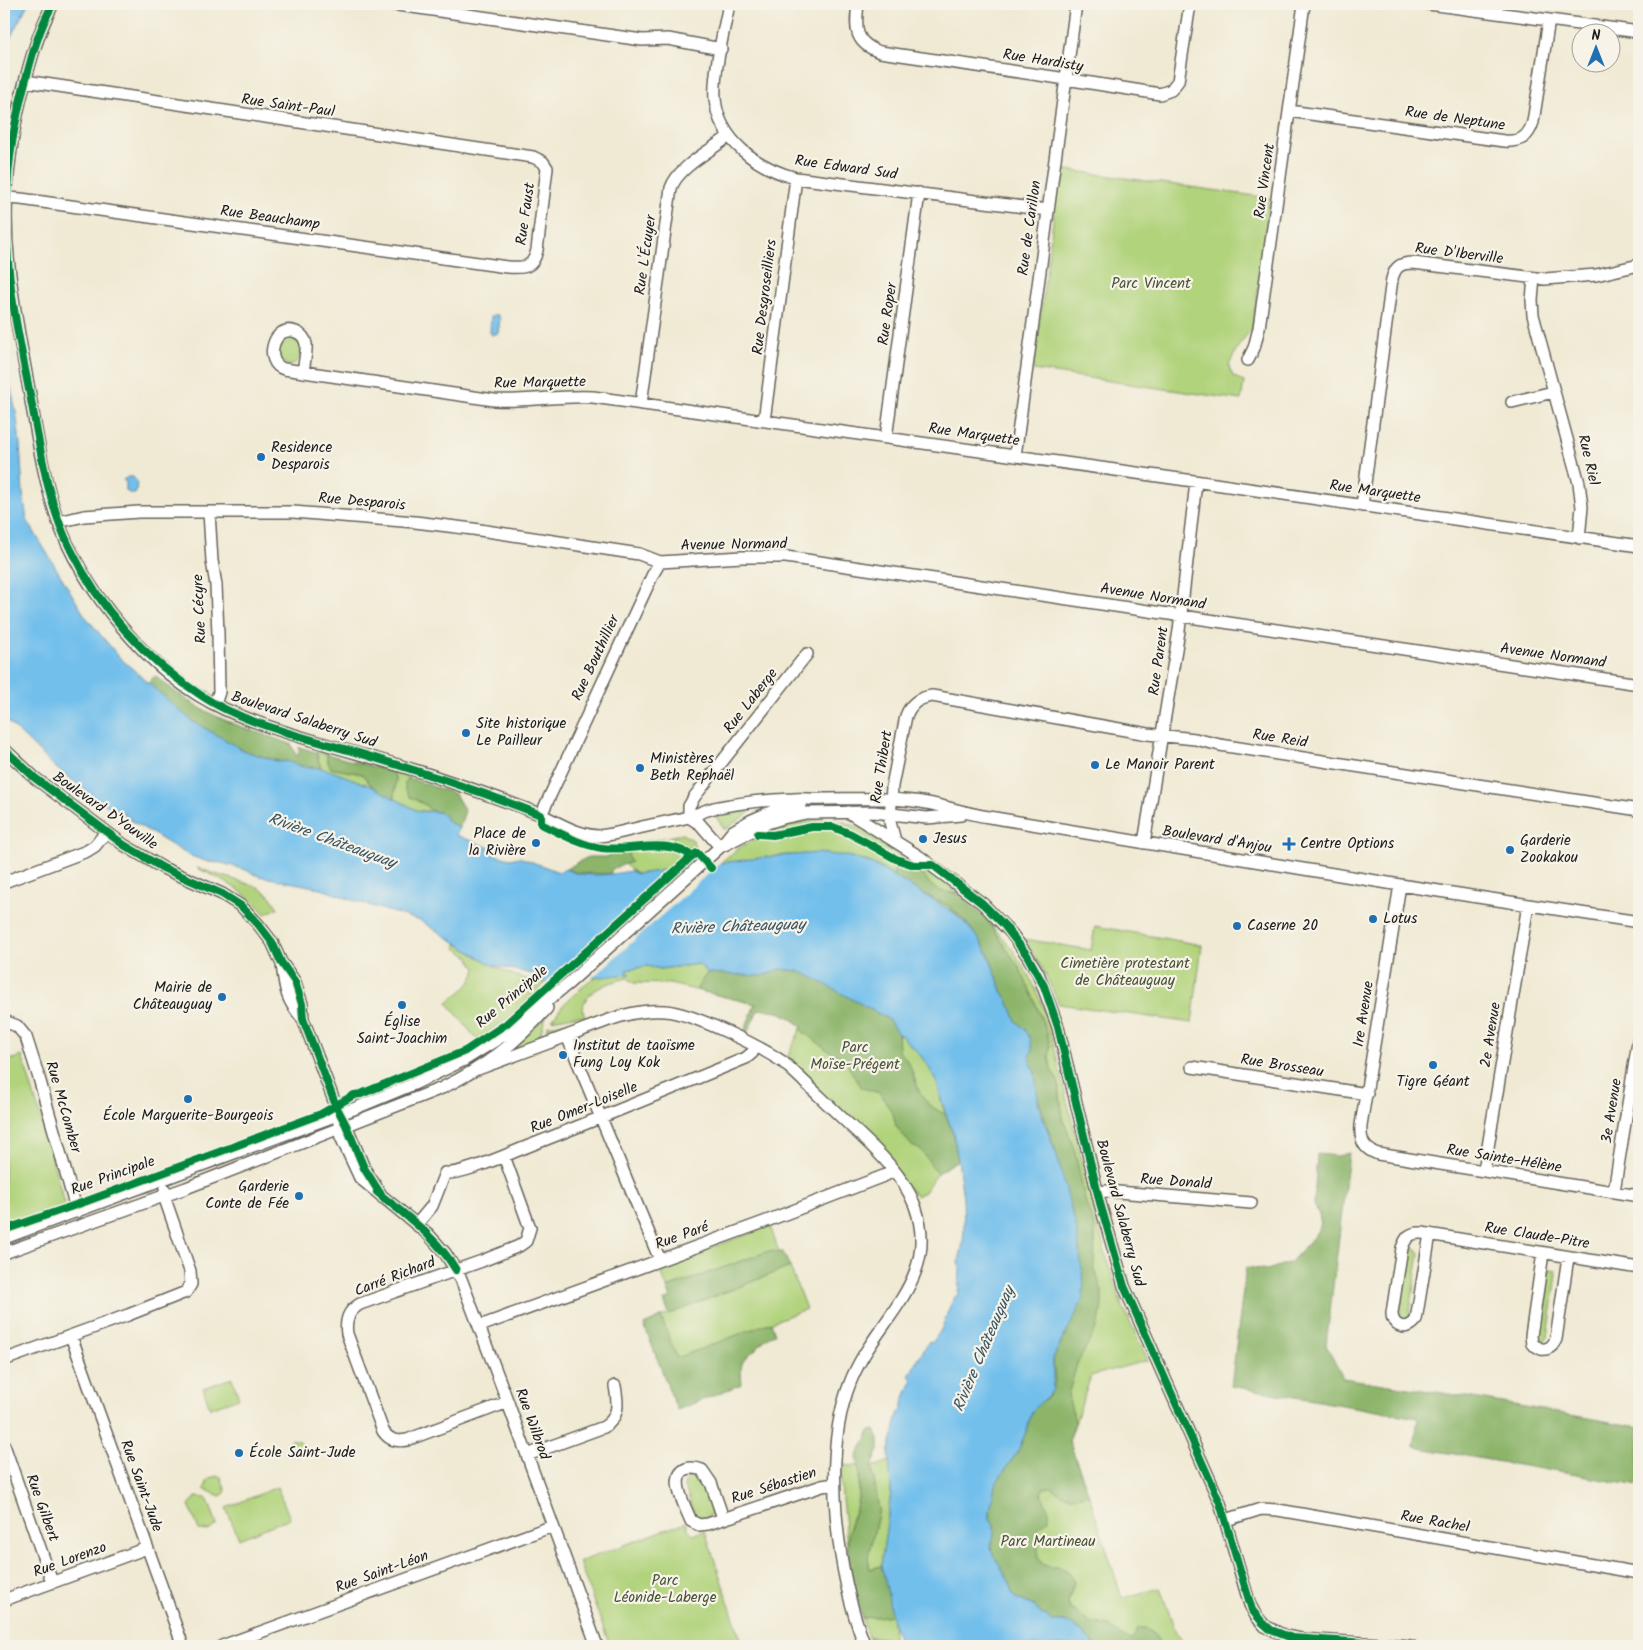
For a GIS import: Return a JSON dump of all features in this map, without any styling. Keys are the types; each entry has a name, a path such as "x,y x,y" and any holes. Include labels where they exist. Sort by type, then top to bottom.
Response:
{"street":[{"name":"Boulevard Salaberry Sud","path":"53,4 36,41 12,140 7,198 8,264 42,456 58,522 70,549 84,573 104,604 127,634 164,669 215,704 269,726 425,774 541,815 581,832 598,836 689,817 710,809 738,804 798,798 817,800 891,800"},
{"path":"391,4 444,7 642,40 668,39 721,49"},
{"name":"Rue Edward Sud","path":"729,4 715,98 718,112 729,136 738,146 760,163 781,174 796,178 1048,210"},
{"name":"Rue Hardisty","path":"858,4 857,31 863,42 874,50 1154,94 1165,93 1175,86 1179,76 1190,4"},
{"name":"Rue de Carillon","path":"1015,456 1076,4"},
{"name":"Rue Vincent","path":"1248,360 1254,348 1259,328 1304,4"},
{"path":"1429,4 1639,32"},
{"name":"Rue de Neptune","path":"1290,111 1504,141 1520,141 1528,135 1533,122 1549,20"},
{"name":"Rue Saint-Paul","path":"25,81 528,156 545,164"},
{"name":"Rue L'Écuyer","path":"641,404 671,188 680,173 729,136"},
{"name":"Rue Faust","path":"529,265 534,261 537,250 546,176 545,164"},
{"name":"Rue Desgroseilliers","path":"764,421 796,178"},
{"name":"Rue Roper","path":"886,438 920,193"},
{"name":"Rue Beauchamp","path":"7,198 507,267 529,265"},
{"name":"Rue D'Iberville","path":"1362,506 1392,279 1397,267 1401,264 1413,262 1534,278 1590,276 1639,265"},
{"name":"Rue Riel","path":"1534,278 1533,315 1579,484 1582,512 1579,538"},
{"name":"Rue Marquette","path":"303,372 494,400 574,396 641,404 1639,546"},
{"path":"1512,402 1553,392"},
{"name":"Rue Parent","path":"1144,843 1163,735 1196,482"},
{"name":"Rue Cécyre","path":"209,512 210,541 216,585 218,634 219,692 215,704"},
{"name":"Rue Desparois","path":"58,522 75,517 102,514 293,512 415,522 528,536 632,553 660,562"},
{"name":"Avenue Normand","path":"660,562 742,557 786,557 1639,684"},
{"name":"Rue Bouthillier","path":"541,815 611,661 660,562"},
{"name":"Rue Laberge","path":"689,817 689,806 695,796 807,654"},
{"name":"Rue Reid","path":"917,700 926,697 937,697 1163,735 1639,810"},
{"name":"Rue Thibert","path":"895,841 890,814 892,786 906,716 910,707 917,700"},
{"name":"Boulevard D'Youville","path":"4,749 35,778 106,832 148,860 215,890 232,900 258,924 272,942 281,962 285,986 292,1007 303,1019 340,1114"},
{"name":"Boulevard Salaberry Sud","path":"720,847 735,830 757,817 775,810 817,800"},
{"name":"Boulevard d'Anjou","path":"891,800 929,803 967,814 1639,922"},
{"name":"Boulevard Salaberry Sud","path":"848,812 933,866 983,904 1011,933 1033,964 1044,986 1058,1027 1098,1192 1129,1299 1198,1449 1226,1520 1252,1610 1271,1630 1285,1636 1301,1639 1411,1646"},
{"path":"569,983 720,847 760,826 806,813 890,814"},
{"name":"Boulevard d'Anjou","path":"890,814 932,818 967,814"},
{"path":"689,817 704,828 720,847"},
{"path":"4,882 87,851 96,846 106,832"},
{"name":"1re Avenue","path":"1365,1147 1362,1143 1360,1132 1400,885"},
{"name":"2e Avenue","path":"1484,1171 1528,904"},
{"name":"Rue Principale","path":"478,1069 503,1051 569,983"},
{"name":"Rue Principale","path":"4,1238 340,1114 414,1084 473,1055 504,1035 569,983"},
{"name":"Rue Principale","path":"4,1253 164,1196 428,1094 478,1069 630,1014 664,1011 692,1018 774,1056 786,1065 867,1141 893,1170 911,1196 919,1218 922,1246 920,1262 910,1284 866,1350 850,1383 839,1427 834,1484 838,1527 847,1580 856,1618 866,1646"},
{"name":"Rue McComber","path":"4,1021 17,1026 26,1037 77,1212"},
{"path":"568,1036 660,1260"},
{"name":"3e Avenue","path":"1614,1192 1639,1036"},
{"name":"Rue Omer-Loiselle","path":"417,1224 432,1206 445,1173 457,1172 504,1156 601,1118 746,1058 755,1047"},
{"name":"Rue Brosseau","path":"1192,1067 1366,1094"},
{"name":"Rue Wilbrod","path":"340,1114 343,1127 364,1168 383,1198 417,1224 439,1245 456,1270 480,1326 597,1646"},
{"name":"Rue Sainte-Hélène","path":"1365,1147 1378,1154 1639,1196"},
{"name":"Carré Richard","path":"504,1156 528,1220 530,1228 528,1238 519,1246 360,1304 355,1307 346,1322 347,1334 383,1431 389,1438 407,1440 508,1402"},
{"name":"Rue Paré","path":"480,1326 764,1222 886,1175 893,1170"},
{"name":"Rue Principale","path":"164,1196 166,1188 174,1176"},
{"name":"Rue Donald","path":"1098,1192 1251,1203"},
{"path":"4,1360 178,1296 188,1290 191,1284 190,1271 164,1196"},
{"name":"Rue Claude-Pitre","path":"1430,1234 1416,1320 1410,1326 1402,1327 1396,1324 1392,1317 1402,1248 1412,1233 1430,1234 1639,1268"},
{"path":"1543,1253 1531,1336 1532,1344 1541,1349 1552,1346 1556,1339 1568,1257"},
{"name":"Rue Saint-Jude","path":"71,1336 183,1646"},
{"path":"527,1456 609,1424 617,1412 615,1386"},
{"name":"Rue Gilbert","path":"4,1445 52,1582"},
{"name":"Rue Sébastien","path":"723,1518 711,1483 702,1470 691,1468 681,1473 678,1479 678,1487 691,1521 704,1525 822,1486 834,1484"},
{"name":"Rue Rachel","path":"1226,1520 1261,1510 1278,1510 1639,1573"},
{"name":"Rue Saint-Léon","path":"222,1646 553,1526"},
{"name":"Rue Lorenzo","path":"4,1600 147,1548"}],"green space":[{"name":"Parc Vincent","path":"1060,169 1270,198 1253,327 1239,345 1229,365 1233,376 1244,382 1241,400 1033,370"},
{"path":"289,336 298,339 301,347 299,358 290,366 279,361 278,351 281,340"},
{"path":"155,676 206,711 242,727 291,744 296,755 299,755 299,747 316,752 321,768 301,766 286,761 281,762 245,751 192,721 147,683"},
{"path":"316,752 327,754 327,760 331,768 362,774 373,787 321,768"},
{"path":"327,754 392,772 396,779 394,798 386,796 373,787 362,774 331,768 327,760"},
{"path":"392,772 409,778 405,783 417,801 432,811 418,811 394,798 396,779"},
{"path":"409,778 455,794 465,811 459,828 446,820 445,816 440,812 432,811 424,804 410,797 405,789 405,783"},
{"path":"748,810 749,813 726,829 724,829 715,815"},
{"path":"824,820 844,822 860,828 917,868 934,876 959,894 949,892 949,906 966,924 952,911 917,892 881,868 867,861 847,856 785,855 719,864 755,838 794,824"},
{"path":"682,834 693,840 695,849 668,844 644,843 644,842"},
{"path":"656,848 676,850 684,855 685,859 672,870 636,874 624,864 630,862 628,856 630,850"},
{"path":"630,850 628,856 631,862 612,869 610,874 578,873 566,869 588,857 607,857 613,851"},
{"path":"896,867 913,868 922,873 931,885 940,891 959,894 987,920 1019,967 1047,1033 1050,1046 1051,1070 1058,1081 1063,1118 1075,1152 1085,1200 1095,1229 1094,1267 1102,1291 1100,1318 1077,1364 1068,1395 1075,1422 1069,1441 1089,1495 1069,1496 1051,1487 1044,1488 1041,1493 1049,1511 1049,1519 1038,1527 1038,1557 1042,1564 1050,1567 1060,1567 1070,1574 1074,1582 1068,1603 1070,1609 1090,1622 1109,1626 1128,1639 1132,1640 1138,1628 1145,1628 1153,1633 1162,1646 1098,1646 1073,1626 1067,1623 1052,1622 1034,1606 1016,1598 1012,1593 1010,1583 991,1550 994,1525 990,1518 991,1499 995,1484 1018,1451 1032,1411 1048,1397 1055,1382 1053,1358 1068,1331 1057,1156 1037,1096 1035,1072 1030,1061 1025,1029 1016,1021 988,954 980,940 962,918 949,906 893,876"},
{"path":"197,868 258,887 270,896 278,908 265,914 242,893"},
{"name":"Parc Martineau","path":"987,920 1014,951 1033,983 1042,1004 1109,1266 1122,1305 1148,1360 1091,1376 1069,1441 1089,1495 1122,1598 1160,1588 1176,1632 1186,1646 1096,1645 991,1499 1095,1245 1095,1229 1085,1200 1075,1152 1063,1118 1058,1081 1051,1070 1050,1046 1047,1033 1019,967"},
{"name":"Cimetière protestant de Châteauguay","path":"1095,926 1202,945 1192,1023 1059,1004 1044,971 1024,939 1091,950"},
{"path":"456,943 488,963 521,978 546,983 508,1018 477,1040 447,1002 469,983 476,967 469,957 456,948"},
{"name":"Parc Moïse-Prégent","path":"699,964 704,969 740,974 902,1036 934,1075 958,1160 937,1173 924,1192 916,1196 787,1058 802,1026 781,1013 764,1009 758,1010 747,1033 744,1032 755,1004 670,984 633,983 628,978 612,982 589,995 583,1008 585,1017 574,1016 552,1020 563,1005 593,977 629,974 626,970 647,966 660,969"},
{"path":"780,969 798,971 810,975 888,1019 898,1034 899,1051 909,1063 919,1091 929,1105 946,1115 953,1133 958,1160 937,1173 921,1150 912,1146 896,1126 893,1114 880,1093 862,1088 845,1058 823,1047 804,1033 802,1026 792,1019 776,1011 758,1010 747,1033 744,1032 756,1004 696,990 707,973 763,976"},
{"path":"546,1016 541,1032 543,1041 508,1053"},
{"path":"576,1020 582,1022 546,1040 545,1033 548,1025"},
{"path":"22,1056 65,1206 4,1227 4,1062"},
{"path":"1349,1153 1326,1345 1343,1378 1462,1396 1639,1427 1639,1486 1414,1447 1418,1418 1231,1386 1246,1267 1267,1270 1291,1262 1315,1235 1321,1224 1314,1204 1317,1154 1338,1156"},
{"path":"770,1226 779,1252 769,1251 667,1288 659,1267"},
{"path":"1415,1248 1419,1251 1419,1254 1409,1317 1404,1320 1400,1317 1400,1313 1410,1249"},
{"path":"769,1251 783,1252 790,1267 669,1314 664,1301 671,1298 667,1288"},
{"path":"790,1267 806,1309 677,1359 661,1317"},
{"path":"1551,1270 1556,1271 1557,1275 1548,1336 1545,1341 1541,1341 1538,1336 1547,1275"},
{"path":"661,1317 677,1358 771,1322 775,1334 764,1340 744,1360 741,1367 742,1384 677,1410 644,1325"},
{"path":"232,1378 239,1398 210,1408 203,1388"},
{"path":"875,1430 879,1438 879,1450 872,1467 879,1510 868,1558 870,1569 881,1566 893,1613 887,1616 862,1618 850,1568 848,1538 859,1489 857,1457 870,1431"},
{"path":"291,1439 302,1444 301,1453 298,1456 291,1454 288,1442"},
{"path":"890,1461 891,1493 881,1566 870,1569 867,1558 879,1510 872,1467"},
{"path":"840,1465 859,1466 859,1491 856,1509 850,1522 848,1553 842,1499"},
{"path":"691,1475 698,1476 701,1479 712,1507 711,1515 705,1518 695,1515 684,1485 687,1478"},
{"path":"221,1477 226,1491 220,1496 204,1489 209,1478"},
{"path":"277,1487 290,1518 239,1539 226,1508"},
{"path":"196,1497 207,1498 217,1524 209,1531 199,1530 189,1505"},
{"name":"Parc Léonide-Laberge","path":"686,1522 688,1529 693,1534 705,1531 743,1646 610,1646 579,1562"},
{"path":"893,1613 893,1639 868,1637 862,1618 887,1616"},
{"path":"868,1637 893,1639 897,1646 873,1646"},
{"path":"1267,1639 1278,1645 1286,1646 1237,1646"}],"water":[{"path":"4,4 28,4 9,43 5,56 4,72"},
{"path":"498,315 500,319 498,333 492,335 490,333 491,316"},
{"name":"Rivière Châteauguay","path":"4,353 17,418 27,520 85,616 120,658 192,721 245,751 280,762 286,761 301,766 332,771 373,787 418,811 439,812 445,816 446,820 459,828 456,835 490,848 490,851 496,855 510,859 519,857 559,872 566,869 581,874 598,875 631,871 636,874 766,857 817,853 847,856 873,864 952,911 980,940 988,954 1016,1021 1025,1029 1030,1038 1033,1050 1030,1055 1030,1061 1035,1072 1039,1107 1057,1156 1076,1227 1084,1285 1083,1298 1078,1310 1053,1358 1053,1390 1032,1411 1018,1451 995,1485 990,1511 990,1518 994,1525 991,1550 1010,1583 1012,1593 1016,1598 1034,1606 1052,1622 1068,1623 1074,1626 1098,1646 902,1646 892,1618 881,1566 891,1493 889,1451 898,1414 903,1408 903,1403 912,1380 909,1375 929,1341 933,1342 941,1330 950,1305 958,1294 959,1261 964,1227 963,1199 953,1133 938,1086 921,1056 898,1034 888,1019 798,971 780,969 763,976 707,973 699,964 660,969 647,966 626,970 630,974 546,983 532,974 492,965 421,921 319,888 259,876 246,870 222,863 208,862 188,855 132,821 121,811 104,804 56,768 4,718"},
{"path":"133,477 137,481 135,494 126,491 126,482 123,480"}],"pier":[{"path":"722,861 590,980 544,985 676,867"}],"cycle path":[{"path":"53,4 34,48 13,135 6,219 8,261 18,333 50,495 69,546 81,569 109,611 161,666 202,696 239,715 281,731 365,755 497,798 541,815 541,824 586,844 613,849 648,846 671,847 682,850 692,856"},
{"path":"4,749 35,778 124,845 163,868 222,894 241,906 258,924 272,942 281,962 295,982 302,1004 303,1019 336,1106 364,1168 383,1198"},
{"path":"758,834 773,835 812,827 833,827 851,834 896,859 914,865 933,865 983,904 1004,925 1027,955 1044,986 1058,1027 1100,1203 1124,1286 1220,1503 1252,1610 1271,1630 1292,1638 1411,1646"},
{"path":"4,1230 321,1114 354,1095 361,1094 465,1051 506,1024 692,856 697,853 711,868"},
{"path":"377,1192 430,1237 440,1247 456,1270"}],"place":[{"name":"Residence Desparois","path":"261,457"},
{"name":"Site historique Le Pailleur","path":"466,733"},
{"name":"Le Manoir Parent","path":"1095,765"},
{"name":"Ministères Beth Rephaël","path":"640,768"},
{"name":"Jesus","path":"923,839"},
{"name":"Place de la Rivière","path":"536,843"},
{"name":"Centre Options","path":"1289,844"},
{"name":"Garderie Zookakou","path":"1510,850"},
{"name":"Lotus","path":"1373,919"},
{"name":"Caserne 20","path":"1237,926"},
{"name":"Mairie de Châteauguay","path":"222,997"},
{"name":"Église Saint-Joachim","path":"402,1005"},
{"name":"Institut de taoïsme Fung Loy Kok","path":"563,1055"},
{"name":"Tigre Géant","path":"1433,1065"},
{"name":"École Marguerite-Bourgeois","path":"188,1099"},
{"name":"Garderie Conte de Fée","path":"299,1196"},
{"name":"École Saint-Jude","path":"239,1453"}]}
